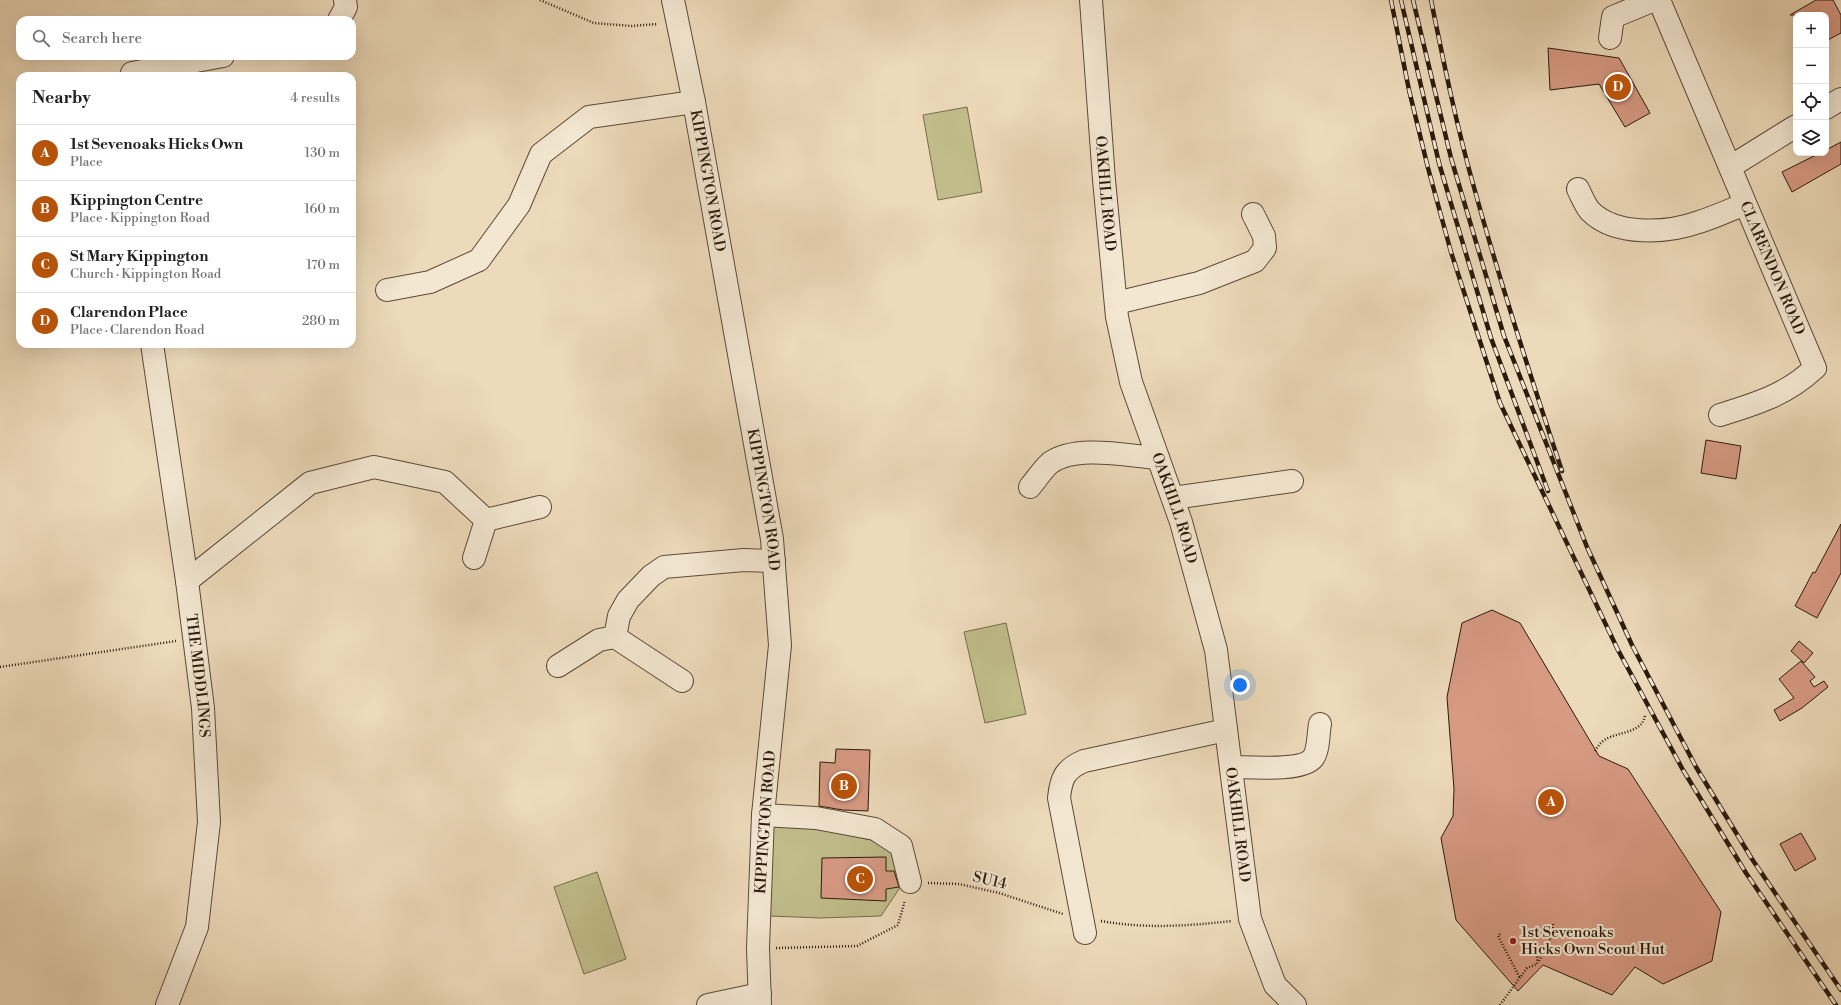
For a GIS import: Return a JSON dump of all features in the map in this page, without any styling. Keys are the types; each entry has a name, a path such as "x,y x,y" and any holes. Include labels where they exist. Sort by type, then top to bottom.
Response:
{"street":[{"path":"341,16 346,7 345,0"},
{"name":"KIPPINGTON ROAD","path":"673,0 694,102 767,508 774,561 780,645 763,815 758,948 760,999"},
{"name":"OAKHILL ROAD","path":"1091,0 1104,180 1116,303 1131,382 1181,522 1216,650 1250,919 1276,985 1295,1005"},
{"path":"1610,38 1613,17 1654,0"},
{"name":"CLARENDON ROAD","path":"1659,0 1815,368 1788,390 1762,402 1720,415"},
{"path":"137,72 202,60"},
{"path":"1829,106 1841,99"},
{"path":"387,290 430,282 479,260 518,205 541,154 590,117 694,102"},
{"path":"1730,167 1793,128"},
{"path":"1578,189 1587,206 1599,217 1620,226 1637,230 1677,228 1700,222 1745,204"},
{"path":"1116,303 1199,283 1255,261 1265,248 1264,236 1253,214"},
{"name":"THE MIDDLINGS","path":"153,348 187,581 203,708 209,822 197,927 167,1005"},
{"path":"1030,487 1050,463 1073,453 1158,458"},
{"path":"187,581 310,483 374,467 444,482 486,520"},
{"path":"1173,498 1292,481"},
{"path":"486,520 540,507"},
{"path":"474,558 486,520"},
{"path":"615,637 619,616 628,600 651,576 664,567 744,560 774,561"},
{"path":"558,666 599,640 615,637 682,681"},
{"path":"1231,766 1294,767 1307,763 1313,758 1320,724"},
{"path":"1084,925 1059,798 1064,776 1073,766 1084,761 1226,730"},
{"path":"763,815 816,818 875,829 901,846 910,882"},
{"path":"708,1005 760,999"}],"path":[{"path":"540,0 594,23 631,26 677,22"},
{"path":"0,666 194,639"},
{"path":"1595,751 1607,738 1629,731 1640,725 1644,720 1645,715"},
{"path":"758,948 858,946 898,925 910,882"},
{"name":"SU14","path":"910,882 959,884 979,888 1063,914 1084,925 1174,927 1250,919"},
{"path":"1500,1005 1527,968 1537,964 1546,950 1553,924"},
{"path":"1500,934 1498,936 1520,978"},
{"path":"1537,964 1538,949"}],"shaded area":[{"path":"967,107 982,192 938,200 923,115"},
{"path":"1006,623 1026,714 985,723 964,632"},
{"path":"773,822 833,830 878,842 898,859 899,889 881,916 820,918 769,916"},
{"path":"597,872 626,959 584,974 554,887"}],"building":[{"path":"1816,0 1833,0 1841,15 1841,33 1829,39 1829,12 1795,12"},
{"path":"1548,48 1619,58 1650,113 1625,127 1599,84 1550,90"},
{"path":"1841,142 1841,164 1792,192 1782,172 1814,156 1829,156 1829,148"},
{"path":"1706,440 1741,446 1736,479 1701,473"},
{"path":"1841,524 1841,573 1817,618 1795,606 1813,572 1815,573"},
{"path":"1492,610 1520,623 1599,756 1628,769 1721,912 1712,961 1663,984 1635,967 1612,995 1543,965 1518,991 1456,920 1441,838 1453,816 1454,789 1447,697 1462,623"},
{"path":"1799,641 1813,653 1804,663 1791,651"},
{"path":"1801,661 1815,677 1810,681 1814,687 1824,681 1828,687 1802,708 1780,721 1774,710 1794,698 1779,679"},
{"path":"836,749 870,750 868,811 843,810 819,806 820,762 835,763"},
{"path":"1801,833 1816,859 1795,871 1780,844"},
{"path":"886,857 886,871 894,871 899,887 886,889 886,901 821,898 822,858"}],"railway":[{"path":"1391,0 1409,90 1428,168 1451,252 1500,403 1618,650 1683,770 1746,873 1836,1005"},
{"path":"1401,0 1439,163 1491,338 1548,491"},
{"path":"1413,0 1451,158 1504,336 1587,547 1632,645 1696,767 1752,859 1841,990"},
{"path":"1431,0 1468,167 1495,261 1562,471"}],"place":[{"name":"Clarendon Place","path":"1618,87"},
{"name":"Kippington Centre","path":"844,786"},
{"name":"1st Sevenoaks Hicks Own","path":"1551,802"},
{"name":"St Mary Kippington","path":"860,879"},
{"name":"1st Sevenoaks Hicks Own Scout Hut","path":"1513,941"}]}
